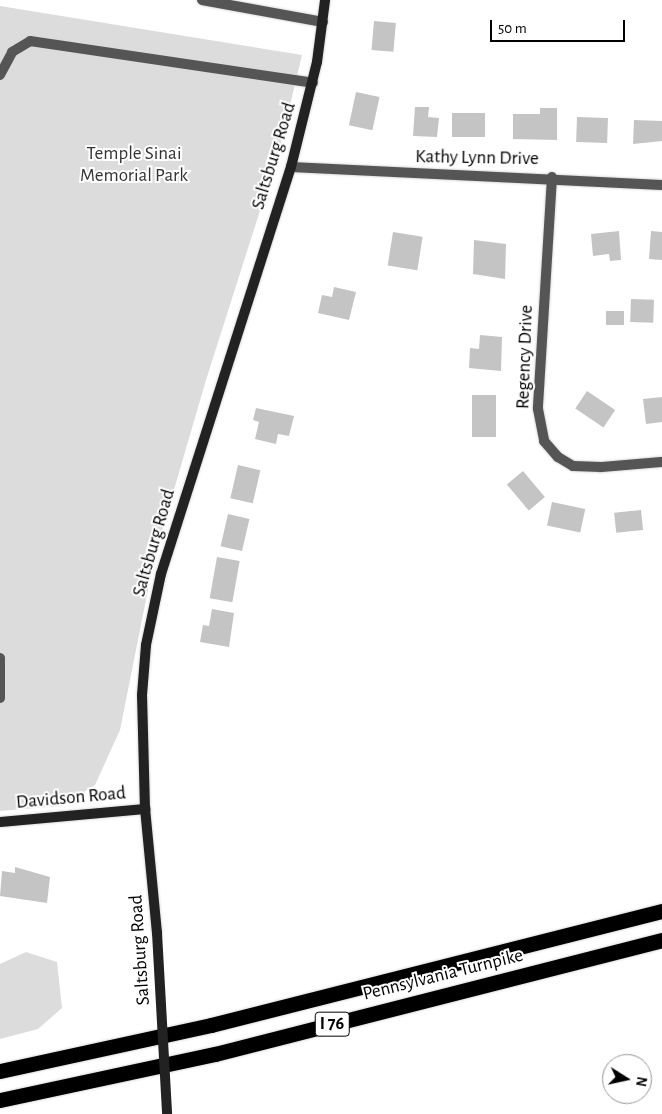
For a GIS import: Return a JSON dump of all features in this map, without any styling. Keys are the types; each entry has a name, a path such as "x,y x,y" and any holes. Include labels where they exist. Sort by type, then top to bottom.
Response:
{"highway":[{"name":"Pennsylvania Turnpike","path":"0,1071 211,1025 662,911"},
{"name":"Pennsylvania Turnpike","path":"0,1100 215,1054 662,940"}],"main road":[{"name":"Saltsburg Road","path":"167,1114 157,933 145,809 142,695 146,645 161,574 291,167 313,83 325,0"},
{"name":"Davidson Road","path":"0,822 145,809"}],"street":[{"path":"202,0 323,22"},
{"path":"0,75 12,52 30,42 313,83"},
{"name":"Kathy Lynn Drive","path":"291,167 442,176 552,177 662,185"},
{"name":"Regency Drive","path":"552,177 538,410 544,441 558,457 573,466 601,467 662,462"},
{"path":"0,658 0,698"}],"green space":[{"name":"Temple Sinai Memorial Park","path":"0,6 302,55 279,151 206,380 155,555 120,730 95,785 61,806 0,811"},
{"path":"26,952 57,962 62,1008 38,1029 0,1039 0,964"}],"building":[{"path":"374,21 396,23 393,52 371,50"},
{"path":"356,92 379,97 372,130 349,125"},
{"path":"415,107 429,107 428,117 439,118 437,137 413,136"},
{"path":"540,108 557,108 557,140 513,139 513,114 540,114"},
{"path":"452,113 485,113 485,137 452,137"},
{"path":"577,117 608,118 607,143 576,142"},
{"path":"634,120 662,121 662,141 633,144"},
{"path":"619,231 621,260 610,261 609,254 593,256 591,234"},
{"path":"651,231 662,232 662,260 649,259"},
{"path":"393,232 423,237 417,270 388,266"},
{"path":"474,240 506,244 505,279 473,274"},
{"path":"334,287 356,292 349,320 318,313 322,295 332,297"},
{"path":"631,299 654,300 653,323 630,322"},
{"path":"606,311 624,311 624,325 606,325"},
{"path":"480,335 502,337 501,371 469,368 470,348 479,349"},
{"path":"587,391 615,410 603,427 575,408"},
{"path":"472,395 496,395 496,437 472,437"},
{"path":"662,397 662,422 646,424 643,399"},
{"path":"256,408 294,416 289,436 278,434 276,444 255,439 259,422 253,420"},
{"path":"238,465 260,470 253,503 230,498"},
{"path":"523,471 545,497 529,511 507,484"},
{"path":"552,502 585,509 580,533 547,525"},
{"path":"641,510 643,530 616,533 614,513"},
{"path":"228,514 249,519 242,551 221,546"},
{"path":"217,557 240,561 232,602 210,598"},
{"path":"212,609 234,613 229,647 200,642 203,625 209,626"},
{"path":"15,867 50,877 47,903 0,896 2,871 15,873"}]}
